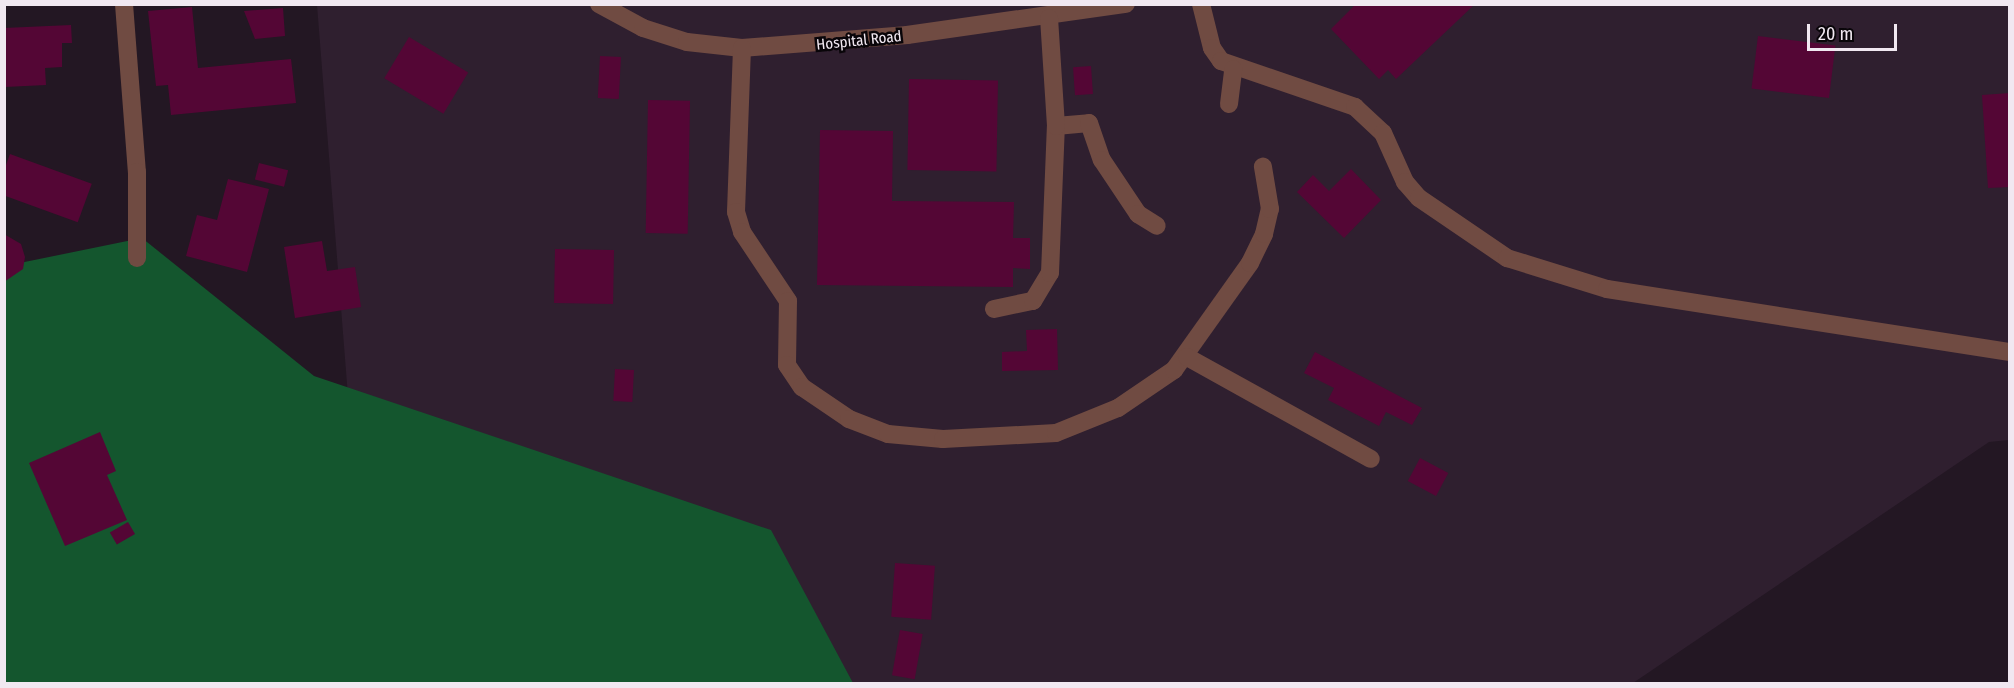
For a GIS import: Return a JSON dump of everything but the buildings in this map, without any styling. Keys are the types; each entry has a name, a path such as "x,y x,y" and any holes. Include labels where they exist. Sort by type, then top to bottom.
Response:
{"street":[{"path":"124,4 137,172 137,258"},
{"name":"Hospital Road","path":"599,4 643,28 687,42 742,48 804,47 1049,18 1126,4"},
{"path":"1201,4 1204,53 1233,69 1356,107 1383,133 1405,182 1419,198 1471,238 1538,271 1607,289 2010,352"},
{"path":"994,309 1033,302 1050,273 1056,126 1049,18"},
{"path":"742,48 736,212 742,232 788,302 788,365 802,387 849,419 888,434 1021,439 1056,433 1118,408 1187,357 1264,234 1270,209 1263,167"},
{"path":"1229,104 1233,69"},
{"path":"1056,126 1089,123 1102,160 1138,214 1157,226"},
{"path":"1187,357 1371,459"}],"shaded area":[{"path":"317,5 2009,5 2009,440 1989,442 1633,683 343,683 348,396"}],"green space":[{"path":"142,238 314,376 771,530 853,683 5,684 5,266"}]}
